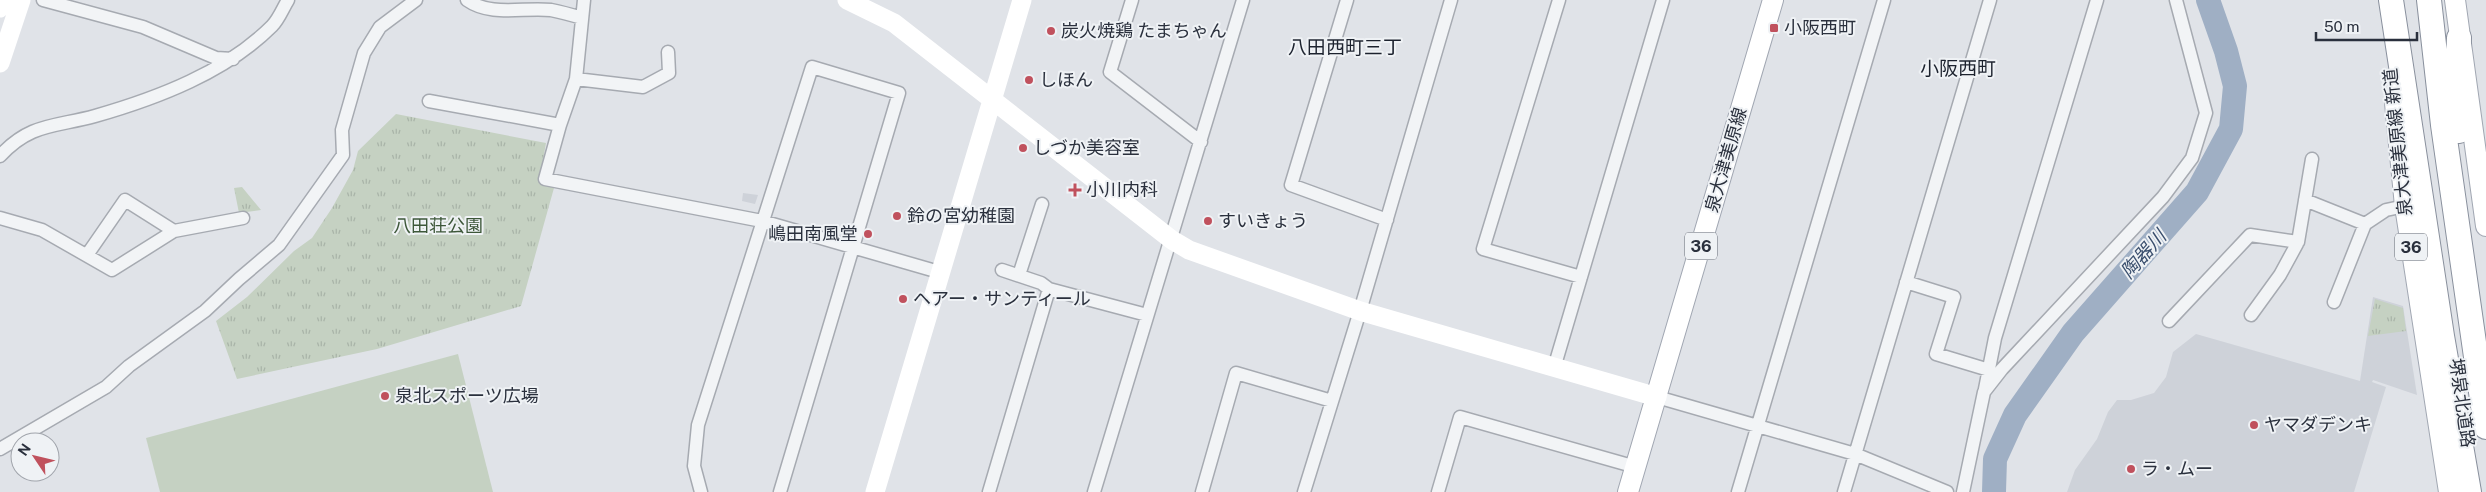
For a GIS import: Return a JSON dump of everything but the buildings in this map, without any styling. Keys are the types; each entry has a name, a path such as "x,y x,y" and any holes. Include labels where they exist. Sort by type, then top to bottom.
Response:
{"highway":[{"path":"2391,0 2442,336 2469,492"},
{"path":"2405,0 2471,344"},
{"path":"2429,0 2471,344"},
{"path":"2459,38 2456,113 2471,344"},
{"name":"堺泉北道路","path":"2471,344 2486,428"},
{"name":"堺泉北道路","path":"2471,344 2474,492"}],"main road":[{"name":"泉大津美原線","path":"1628,492 1773,0"},
{"name":"泉大津美原線 新道","path":"2381,0 2401,144 2405,206 2449,492"},
{"path":"2455,0 2486,226"}],"street":[{"path":"0,8 2,0"},
{"path":"0,63 21,0"},
{"path":"43,0 143,27 216,58 234,59"},
{"path":"0,156 14,141 37,129 95,116 172,89 234,59 274,24 288,0"},
{"path":"0,449 106,387 129,366 205,311 238,279 279,245 343,156 342,130 364,53 380,27 416,0"},
{"path":"467,0 476,6 492,10 551,10 582,18"},
{"path":"584,0 576,79 560,125 545,179 762,221 939,272"},
{"path":"847,0 894,23 1172,240 1189,250 1360,312 1855,454 1946,492"},
{"path":"875,492 939,272 1022,0"},
{"path":"1132,0 1110,72 1201,142"},
{"path":"1094,492 1147,315 1172,240 1243,0"},
{"path":"1347,0 1292,186 1387,220"},
{"path":"1304,492 1360,312 1451,0"},
{"path":"1559,0 1483,249 1581,277"},
{"path":"1554,368 1663,0"},
{"path":"1738,492 1884,0"},
{"path":"1844,492 1990,0"},
{"path":"1963,492 1996,338 2097,0"},
{"path":"1984,392 2002,369 2163,197 2192,158 2206,112 2176,0"},
{"path":"576,79 643,87 669,73 668,52"},
{"path":"701,492 694,466 698,425 812,67 899,93 780,492"},
{"path":"429,101 560,125"},
{"path":"2250,315 2280,275 2298,242 2312,159"},
{"path":"87,255 125,200 174,230"},
{"path":"2305,200 2365,224"},
{"path":"1019,276 1042,204"},
{"path":"2334,302 2365,224 2386,210 2405,206"},
{"path":"0,218 42,230 112,270 174,230 243,218"},
{"path":"2169,321 2250,235 2298,242"},
{"path":"1002,270 1041,283 1049,289 1147,315"},
{"path":"1906,282 1954,297 1936,354 1989,370"},
{"path":"990,492 1049,289"},
{"path":"1202,492 1236,373 1332,401"},
{"path":"1438,492 1460,417 1636,467"}],"shaded area":[{"path":"743,193 758,195 755,204 742,201"},
{"path":"2373,297 2403,306 2417,395 2373,380 2372,382 2386,387 2354,492 2067,492 2075,470 2097,439 2108,412 2117,400 2131,400 2154,393 2166,377 2173,352 2196,334 2360,381"}],"green space":[{"name":"八田荘公園","path":"396,114 546,143 539,183 554,188 521,306 377,349 237,379 216,321 247,297 294,251 312,238 332,208 353,170 358,151"},
{"path":"242,187 261,210 239,213 234,188"},
{"path":"2375,299 2403,308 2406,331 2368,336"},
{"name":"泉北スポーツ広場","path":"458,354 493,492 160,492 146,438"}],"waterway":[{"name":"陶器川","path":"1994,492 1995,459 2015,415 2073,333 2197,192 2231,129 2235,86 2226,51 2208,0"}],"place":[{"name":"小阪西町","path":"1774,28"},
{"name":"炭火焼鶏 たまちゃん","path":"1051,31"},
{"name":"しほん","path":"1029,80"},
{"name":"しづか美容室","path":"1023,148"},
{"name":"小川内科","path":"1075,190"},
{"name":"鈴の宮幼稚園","path":"897,216"},
{"name":"すいきょう","path":"1208,221"},
{"name":"嶋田南風堂","path":"868,234"},
{"name":"ヘアー・サンティール","path":"903,299"},
{"name":"泉北スポーツ広場","path":"385,396"},
{"name":"ヤマダデンキ","path":"2254,425"},
{"name":"ラ・ムー","path":"2131,469"}],"district":[{"name":"八田西町三丁","path":"1345,47"},
{"name":"小阪西町","path":"1958,68"}]}
